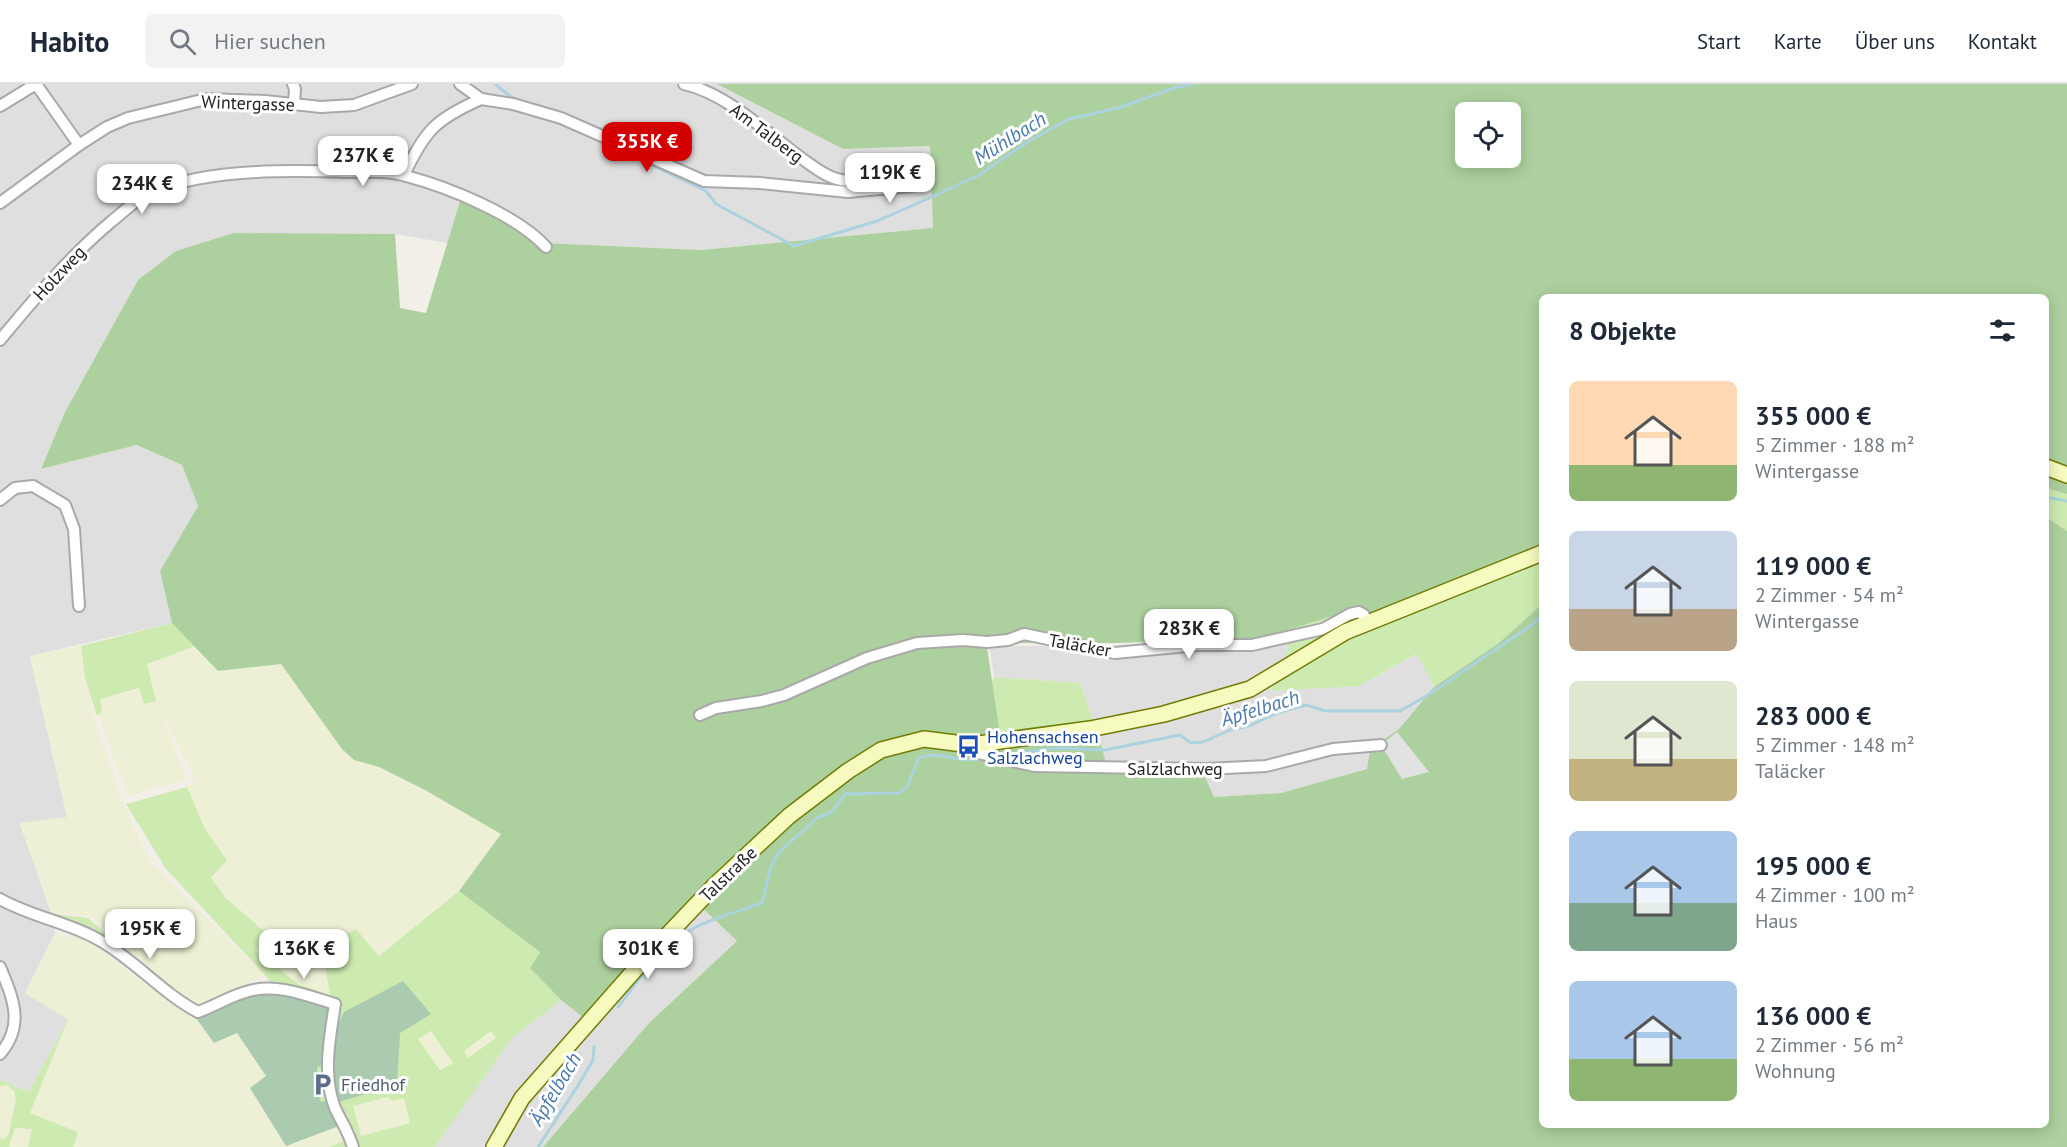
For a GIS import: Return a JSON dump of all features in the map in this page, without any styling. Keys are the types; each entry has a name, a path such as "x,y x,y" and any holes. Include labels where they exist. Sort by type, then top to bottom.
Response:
{"street":[{"path":"0,106 36,84 79,146"},
{"path":"293,84 294,104"},
{"name":"Wintergasse","path":"0,203 79,146 108,127 128,118 201,100 231,99 321,107 354,105 412,84"},
{"path":"404,175 427,132 453,112 481,99 460,84"},
{"name":"Am Talberg","path":"481,99 513,104 561,118 704,181 760,183 848,192 911,186 920,184 923,180 914,172 861,180 841,180 826,174 810,165 725,102 696,87 684,84"},
{"name":"Holzweg","path":"0,340 43,288 93,237 140,199 161,189 207,177 240,173 324,171 404,175 466,198 506,217 539,239 546,247"},
{"path":"2049,468 2067,475"},
{"path":"0,500 15,488 33,486 65,505 74,528 79,606"},
{"path":"970,745 1090,729 1164,714 1250,689 1345,632 1539,554"},
{"name":"Taläcker","path":"700,715 716,708 762,702 784,695 867,658 917,643 963,640 987,642 1024,634 1115,653 1198,645 1252,645 1323,628 1350,614 1359,612 1364,615 1367,623"},
{"name":"Talstraße","path":"494,1147 522,1098 640,964 715,885 789,816 848,771 881,750 924,739 970,745"},
{"name":"Salzlachweg","path":"970,745 978,753 1034,766 1206,769 1266,766 1333,749 1381,745"},
{"path":"0,899 12,906 81,931 106,944 170,994 198,1012 247,991 268,988 283,989 335,1004 328,1079 335,1107 353,1147"},
{"path":"0,967 11,994 16,1020 9,1043 0,1054"}],"shaded area":[{"path":"0,84 717,84 843,149 930,146 933,229 701,250 543,243 462,198 447,243 395,234 234,233 138,280 65,412 41,469 137,445 182,465 198,506 160,571 172,623 30,656 67,817 20,824 51,913 55,933 25,993 68,1019 29,1092 0,1080"},
{"path":"1270,637 1289,646 1271,690 1359,686 1418,654 1434,687 1400,729 1370,750 1367,769 1281,793 1213,797 1151,774 1108,769 1080,683 994,677 990,649 1013,646 1135,646"},
{"path":"1397,732 1429,772 1402,779 1381,745"},
{"path":"696,902 737,941 649,1023 543,1147 435,1147 511,1039 561,1000 584,1018"}],"green space":[{"path":"717,84 2067,84 2067,494 2049,489 2049,294 1539,294 1539,546 1372,617 1362,607 1261,638 1116,643 1010,643 987,647 1002,747 1098,735 1108,769 1151,774 1204,775 1214,797 1281,793 1367,769 1370,750 1400,728 1434,687 1500,642 1539,607 1539,1128 2049,1128 2049,519 2067,531 2067,1147 543,1147 649,1023 737,941 696,902 584,1018 561,1000 530,968 540,952 459,891 501,834 425,790 379,767 354,760 342,749 281,664 218,671 172,623 160,571 198,506 182,465 137,445 41,469 65,412 138,280 176,251 234,233 395,234 400,308 426,313 461,198 543,243 701,250 933,228 930,146 843,149"},
{"path":"2049,489 2067,494 2067,531 2049,519"},
{"path":"1539,546 1539,607 1500,642 1434,687 1417,654 1359,686 1271,691 1289,646 1270,637 1275,633 1363,606 1373,617"},
{"path":"172,623 195,646 147,664 156,701 144,704 139,688 100,699 102,711 97,716 85,678 81,646"},
{"path":"81,646 85,678 95,720 122,801 150,861 265,975 202,1005 184,997 90,916 51,913 20,823 67,817 30,656"},
{"path":"195,646 218,672 281,664 342,749 354,759 379,767 425,790 501,834 459,891 379,956 322,946 331,996 298,984 256,951 267,934 226,898 211,878 227,860 205,829 187,787 195,778 160,710 187,780 127,796 99,716 102,711 99,699 140,688 147,664"},
{"path":"994,677 1080,683 1098,735 1002,747 992,681"},
{"path":"187,787 205,829 227,860 211,878 226,898 267,934 256,951 298,984 330,995 322,946 356,929 379,956 459,891 540,952 530,968 561,1000 511,1039 435,1147 330,1147 344,1141 330,1102 320,1101 317,1067 278,993 265,975 166,869 126,804","holes":["431,1031 453,1063 440,1070 418,1039","491,1031 496,1038 468,1058 464,1051","388,1097 392,1101 404,1098 410,1123 361,1136 353,1106"]},
{"path":"54,914 88,918 171,988 169,990 55,917"},
{"path":"55,933 90,942 163,997 196,1018 213,1043 237,1032 266,1076 339,1126 345,1141 329,1147 73,1147 78,1132 30,1113 68,1019 25,993"},
{"path":"403,981 431,1014 400,1033 397,1085 335,1103 332,1076 333,1034 344,1012"},
{"path":"278,993 308,1000 329,1009 325,1065 317,1067 320,1101 330,1102 339,1126 286,1146 250,1088 266,1076 237,1033 214,1043 196,1018 247,994"},
{"path":"68,1019 30,1113 78,1132 73,1147 28,1147 32,1129 15,1128 9,1147 0,1147 0,1139 9,1134 16,1098 14,1091 7,1085 0,1086 0,1080 29,1092"},
{"path":"432,1031 453,1063 440,1070 418,1039"},
{"path":"491,1031 496,1038 468,1058 463,1051"},
{"path":"7,1085 14,1091 16,1098 9,1134 0,1139 0,1086"},
{"path":"388,1097 404,1098 411,1123 360,1136 352,1106"},
{"path":"15,1128 32,1129 28,1147 9,1147"}],"waterway":[{"name":"Mühlbach","path":"495,84 520,101"},
{"name":"Mühlbach","path":"620,150 706,191 716,204 794,246 877,221 925,200 979,175 1029,141 1069,119 1118,108 1177,87 1193,84"},
{"name":"Äpfelbach","path":"2049,498 2067,501"},
{"name":"Äpfelbach","path":"1005,755 1057,748 1105,750 1180,735 1191,743 1203,742 1230,730 1249,726 1277,713 1306,705 1326,711 1400,711 1428,695 1539,618"},
{"name":"Äpfelbach","path":"618,1007 663,952 685,934 712,920 762,903 771,867 778,853 817,818 832,812 845,794 899,793 907,787 919,758 934,755 967,760 984,758"},
{"name":"Äpfelbach","path":"538,1147 593,1060 594,1046"}],"place":[{"name":"Hohensachsen Salzlachweg","path":"969,746"},
{"name":"Friedhof","path":"323,1084"}]}
